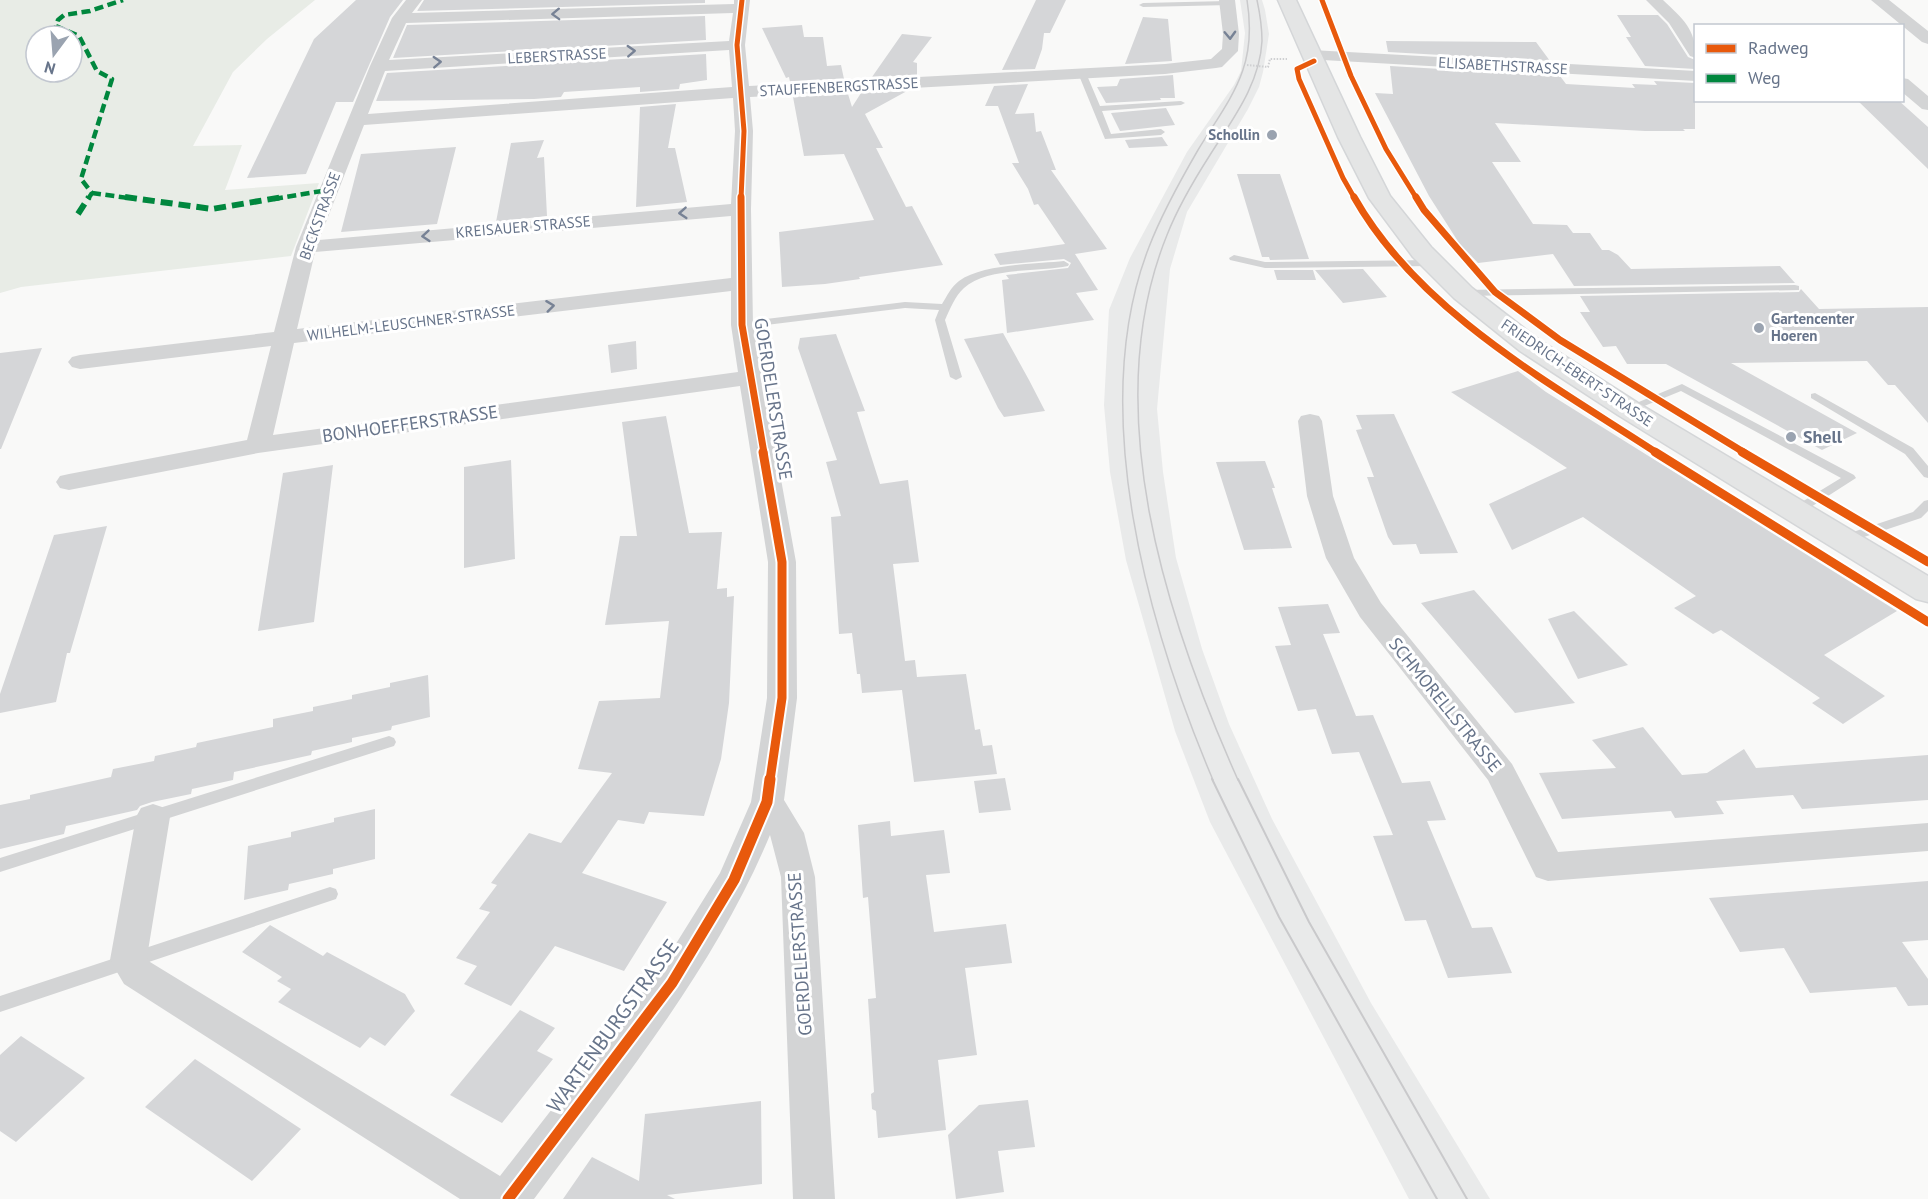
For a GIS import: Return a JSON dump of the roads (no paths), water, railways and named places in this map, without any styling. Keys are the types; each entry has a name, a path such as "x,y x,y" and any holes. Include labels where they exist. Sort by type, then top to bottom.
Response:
{"main road":[{"name":"FRIEDRICH-EBERT-STRASSE","path":"1287,0 1307,62 1380,198 1432,263 1463,293 1529,345 1628,409 1928,591"}],"street":[{"name":"BECKSTRASSE","path":"258,445 306,247 378,66 400,18 414,0"},
{"path":"1654,0 1675,20 1694,51"},
{"path":"1879,0 1928,39"},
{"name":"STAUFFENBERGSTRASSE","path":"357,120 739,92 1166,69 1216,63 1230,51 1227,1"},
{"path":"400,18 741,4"},
{"name":"GOERDELERSTRASSE","path":"741,4 737,45 739,92 744,131 741,209 742,325 782,562 782,698 767,802 787,833 798,877 814,1199"},
{"name":"LEBERSTRASSE","path":"378,66 737,45"},
{"name":"ELISABETHSTRASSE","path":"1307,62 1694,76"},
{"path":"1904,82 1928,83"},
{"path":"1904,84 1928,105"},
{"name":"KREISAUER STRASSE","path":"306,247 560,223 741,209"},
{"name":"WILHELM-LEUSCHNER-STRASSE","path":"80,362 741,284"},
{"name":"BONHOEFFERSTRASSE","path":"69,482 258,445 752,377"},
{"name":"SCHMORELLSTRASSE","path":"1310,421 1320,496 1340,558 1370,610 1501,773 1548,867 1928,837"},
{"name":"WARTENBURGSTRASSE","path":"508,1199 672,983 734,880 767,802"},
{"path":"153,817 128,960 137,973 498,1199"}],"lane":[{"path":"1143,6 1227,1"},
{"path":"1082,73 1108,137 1161,132"},
{"path":"1096,109 1181,103"},
{"path":"1234,258 1264,265 1432,263"},
{"path":"956,377 940,320 946,307 965,281 984,275 1064,264"},
{"path":"1463,293 1795,288"},
{"path":"742,325 905,305 946,307"},
{"path":"1628,409 1682,387 1850,478 1796,511"},
{"path":"1815,396 1909,451 1928,474"},
{"path":"1843,540 1917,515 1928,504"},
{"path":"0,865 389,742"},
{"path":"0,1004 330,894"}],"tram line":[{"path":"1213,780 1189,720 1167,655 1148,587 1133,517 1124,446 1123,377 1131,310 1149,247 1178,185 1231,97 1245,63 1249,45 1247,0"},
{"path":"1238,780 1211,717 1165,582 1149,512 1140,441 1138,370 1147,301 1167,235 1192,184 1236,115 1256,72 1262,41 1257,0"},
{"path":"1212,779 1279,917 1437,1199"},
{"path":"1238,779 1309,922 1467,1199"}],"place":[{"name":"Schollin","path":"1272,135"},
{"name":"Gartencenter Hoeren","path":"1759,328"},
{"name":"Shell","path":"1791,437"}]}
